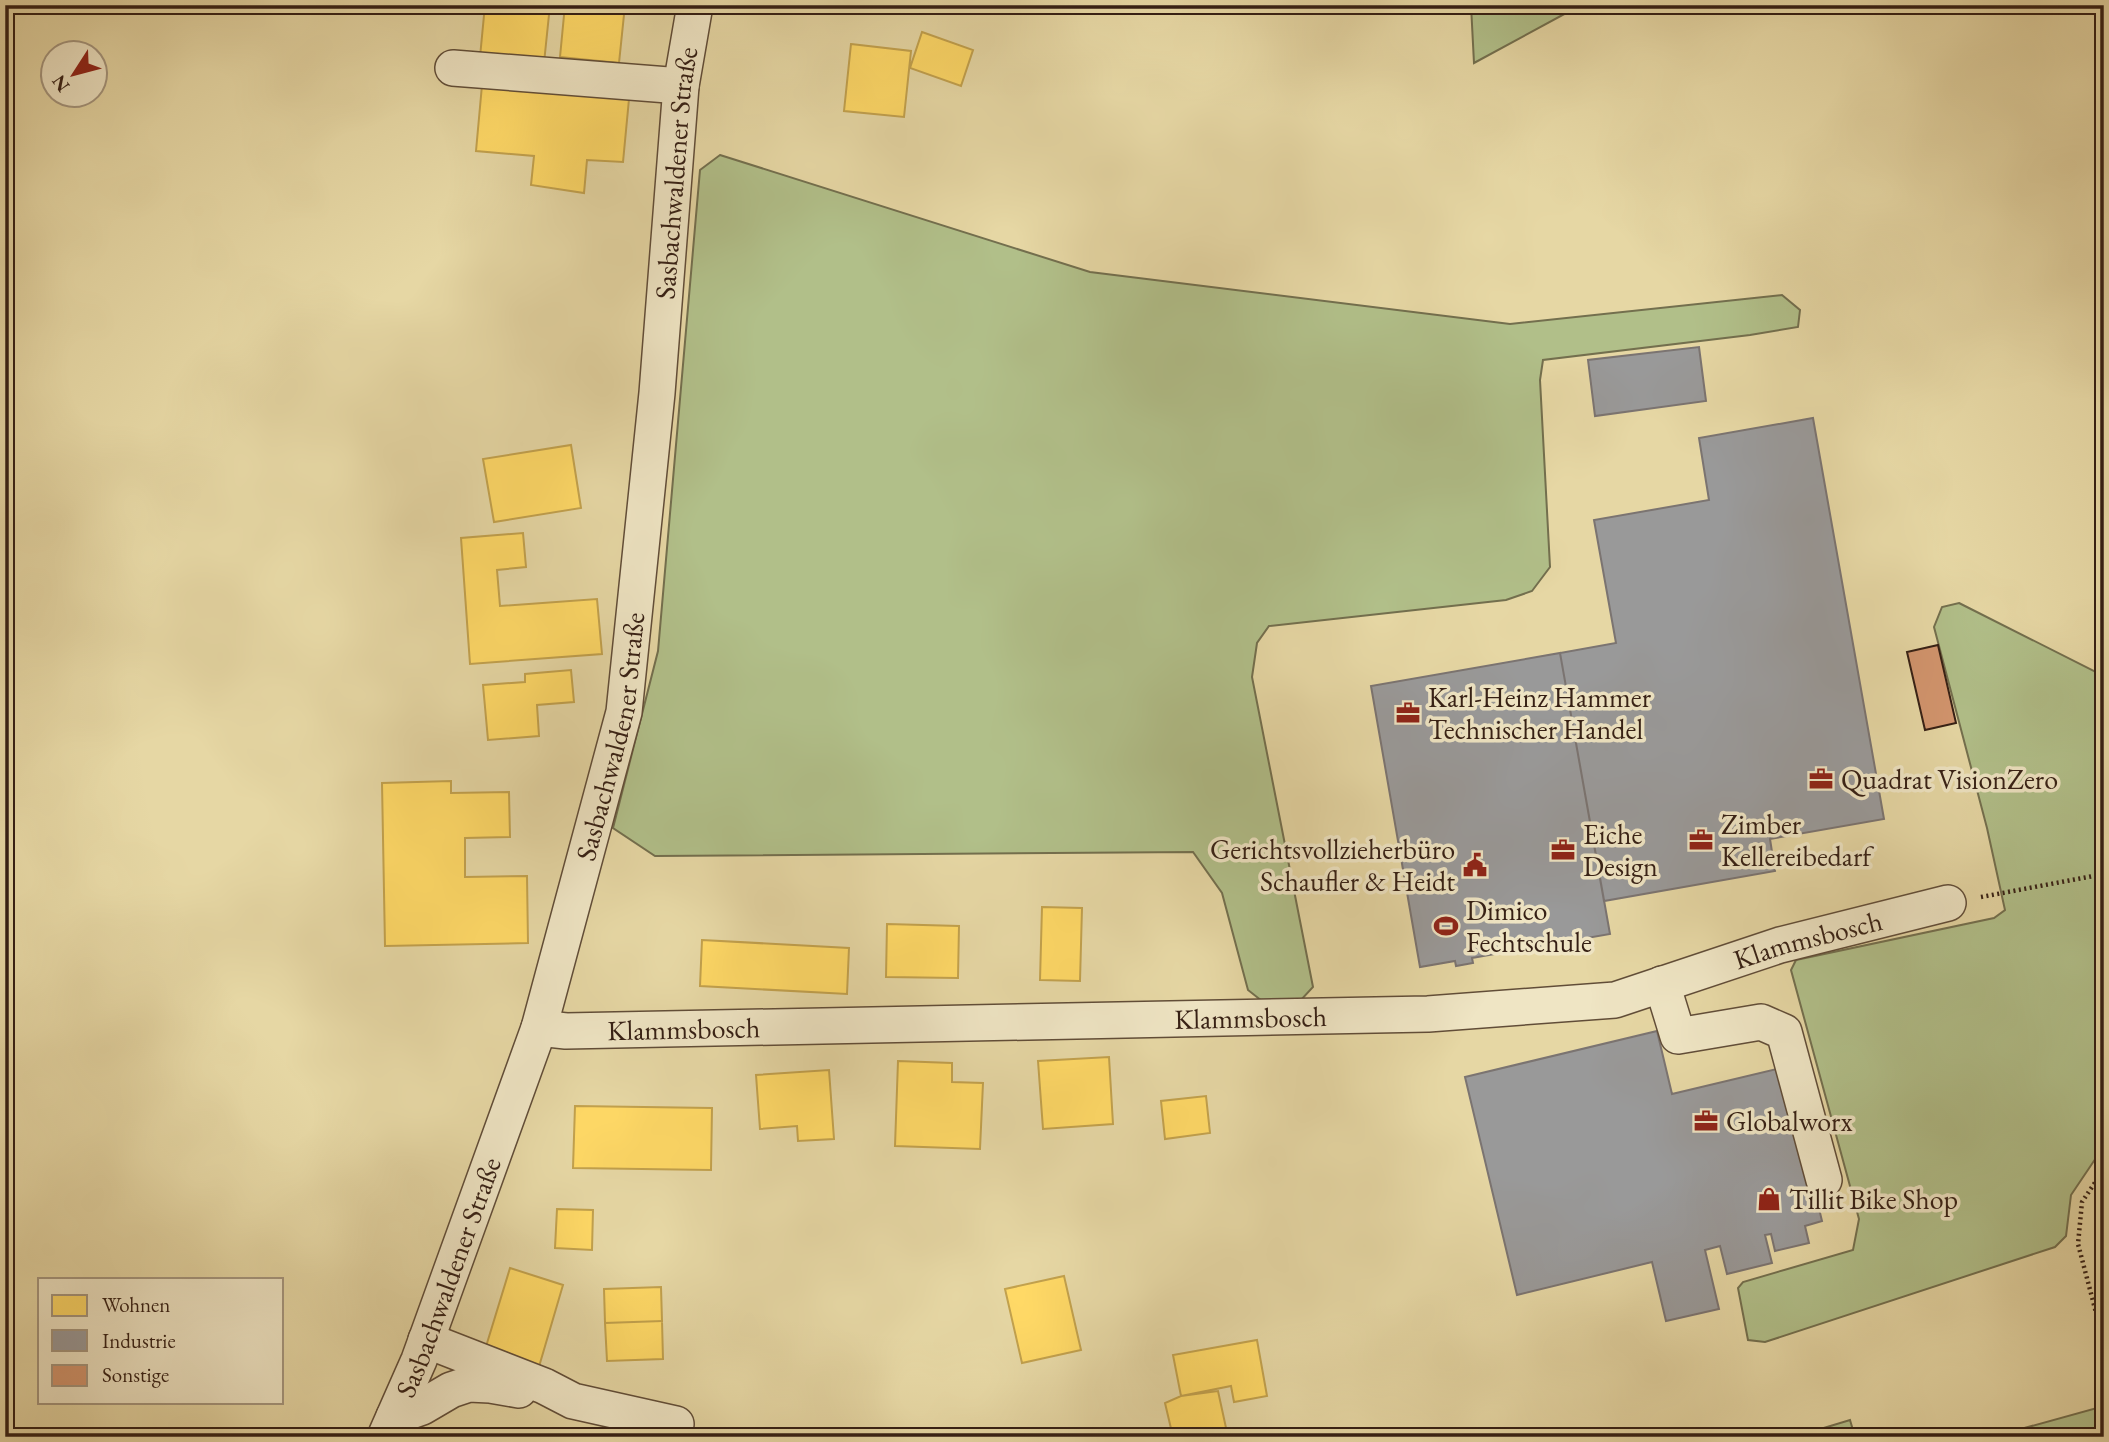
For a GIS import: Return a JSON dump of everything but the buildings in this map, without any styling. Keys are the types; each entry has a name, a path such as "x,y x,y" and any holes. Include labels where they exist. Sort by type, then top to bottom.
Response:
{"street":[{"name":"Sasbachwaldener Straße","path":"390,1427 426,1340 539,1028 624,712 657,393 681,86 695,5"},
{"path":"453,68 681,86"},
{"name":"Klammsbosch","path":"539,1028 566,1031 1428,1014 1615,1000 1780,945 1948,903"},
{"path":"1662,984 1678,1036 1761,1022 1784,1032 1824,1180"},
{"path":"426,1340 544,1386 570,1400"},
{"path":"390,1427 451,1390 469,1384 490,1385 570,1400 676,1424"}],"path":[{"path":"1948,903 2104,874"},
{"path":"2104,1169 2082,1202 2078,1244 2104,1343"}],"green space":[{"path":"1471,5 1581,5 1474,63"},
{"path":"720,155 1090,272 1510,324 1782,295 1800,310 1798,327 1543,360 1540,380 1550,567 1532,591 1506,600 1269,626 1257,643 1252,677 1313,987 1300,1001 1262,1001 1248,990 1222,893 1193,852 655,856 613,828 658,651 700,170"},
{"path":"1959,603 2104,676 2104,1146 2071,1195 2066,1236 2055,1247 1765,1342 1748,1340 1738,1288 1743,1282 1853,1250 1859,1219 1791,970 1796,960 1994,918 2005,910 1987,828 1934,627 1942,607"},
{"path":"2104,1406 2104,1437 1992,1437"},
{"path":"1850,1420 1855,1437 1794,1437"}],"place":[{"name":"Karl-Heinz Hammer Technischer Handel","path":"1408,713"},
{"name":"Quadrat VisionZero","path":"1821,779"},
{"name":"Zimber Kellereibedarf","path":"1701,840"},
{"name":"Eiche Design","path":"1563,850"},
{"name":"Gerichtsvollzieherbüro Schaufler & Heidt","path":"1475,865"},
{"name":"Dimico Fechtschule","path":"1446,926"},
{"name":"Globalworx","path":"1706,1121"},
{"name":"Tillit Bike Shop","path":"1769,1199"}]}
